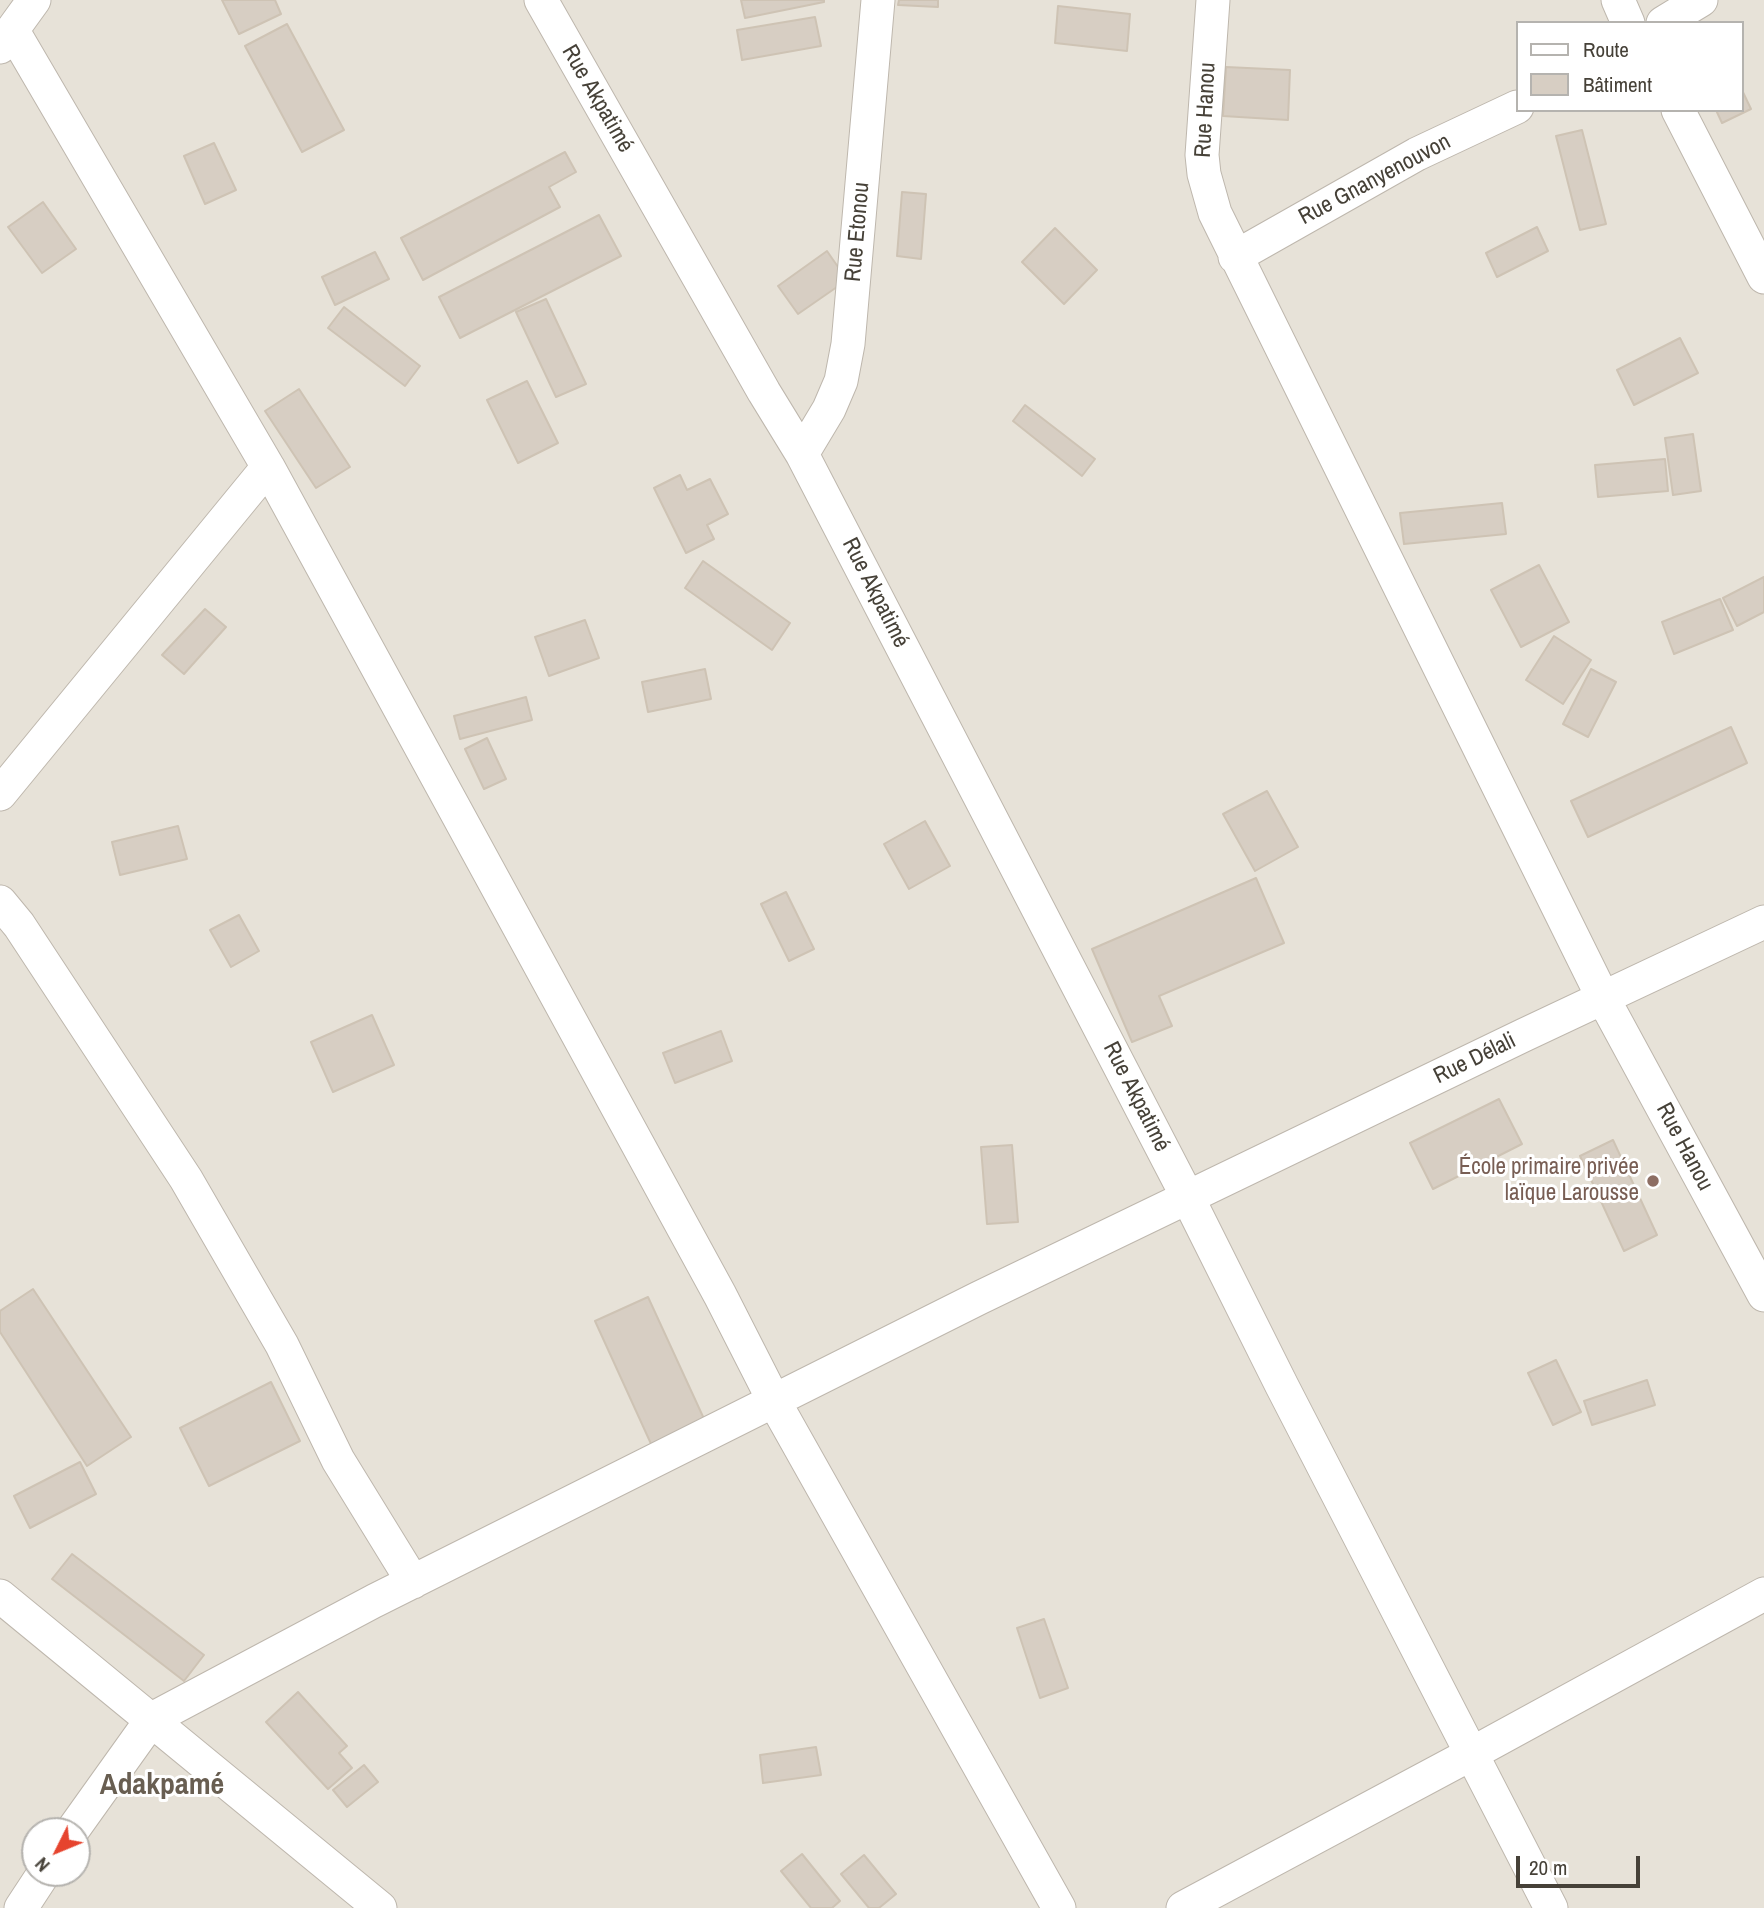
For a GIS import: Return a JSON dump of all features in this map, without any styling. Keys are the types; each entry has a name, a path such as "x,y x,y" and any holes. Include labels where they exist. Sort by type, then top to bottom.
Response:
{"street":[{"path":"34,0 7,39 268,467 720,1295 774,1401 1059,1908"},
{"name":"Rue Akpatimé","path":"541,0 764,392 802,453 1188,1198 1551,1908"},
{"name":"Rue Etonou","path":"802,453 830,409 841,381 848,344 878,0"},
{"name":"Rue Hanou","path":"1213,0 1202,155 1204,174 1215,213 1603,998 1764,1296"},
{"path":"1618,0 1627,21"},
{"path":"1666,21 1701,0"},
{"name":"Rue Gnanyenouvon","path":"1235,257 1417,154 1516,107"},
{"path":"1679,112 1764,277"},
{"path":"0,794 268,467"},
{"path":"0,902 19,925 186,1179 282,1345 338,1460 413,1582"},
{"name":"Rue Délali","path":"152,1719 413,1582 979,1298 1764,922"},
{"path":"1183,1908 1764,1594"},
{"path":"0,1596 380,1908"},
{"path":"82,1817 152,1719"},
{"path":"22,1908 35,1887"}],"shaded area":[{"path":"0,0 1764,0 1764,1908 0,1908"}],"building":[{"path":"222,0 275,0 281,14 239,34"},
{"path":"741,0 824,0 824,2 745,18"},
{"path":"899,0 938,0 938,7 898,5"},
{"path":"1058,6 1130,14 1127,51 1055,43"},
{"path":"815,17 821,46 742,60 737,30"},
{"path":"287,24 344,130 302,152 245,46"},
{"path":"1226,67 1290,70 1288,120 1223,116"},
{"path":"1743,92 1751,109 1722,123 1717,112 1743,112"},
{"path":"1582,130 1606,224 1580,230 1556,136"},
{"path":"214,143 236,190 205,204 184,156"},
{"path":"565,152 576,172 549,187 560,207 423,280 401,238"},
{"path":"902,192 926,194 921,259 897,256"},
{"path":"43,202 76,249 42,273 8,227"},
{"path":"599,215 621,256 460,338 439,297"},
{"path":"1537,227 1548,251 1497,277 1486,253"},
{"path":"1055,228 1097,270 1064,304 1022,262"},
{"path":"827,251 847,280 798,314 778,286"},
{"path":"375,252 389,279 335,305 322,277"},
{"path":"546,299 586,384 556,397 516,312"},
{"path":"344,307 420,366 405,386 328,328"},
{"path":"1680,338 1698,373 1634,405 1617,370"},
{"path":"527,381 558,443 518,463 487,400"},
{"path":"299,389 350,467 316,488 265,411"},
{"path":"1025,405 1095,459 1082,476 1013,421"},
{"path":"1693,434 1701,491 1673,495 1665,438"},
{"path":"1665,459 1668,491 1598,497 1595,465"},
{"path":"680,475 687,490 710,479 728,514 707,525 714,539 686,553 654,488"},
{"path":"1502,503 1506,534 1404,544 1400,513"},
{"path":"703,561 790,623 772,650 685,588"},
{"path":"1539,565 1569,622 1521,647 1491,590"},
{"path":"1764,577 1764,612 1737,626 1723,598"},
{"path":"1720,599 1733,630 1674,654 1662,622"},
{"path":"205,609 226,627 184,674 162,655"},
{"path":"585,620 599,658 549,676 535,637"},
{"path":"1554,636 1591,660 1563,704 1526,680"},
{"path":"705,669 711,699 648,712 642,682"},
{"path":"1591,669 1616,682 1588,737 1563,724"},
{"path":"526,697 532,720 460,739 454,716"},
{"path":"1731,727 1747,763 1588,837 1571,801"},
{"path":"487,738 506,779 484,789 465,749"},
{"path":"1267,791 1298,847 1255,871 1223,814"},
{"path":"925,821 950,866 909,889 884,844"},
{"path":"178,826 187,859 120,875 112,842"},
{"path":"1256,878 1284,943 1159,996 1172,1026 1132,1042 1092,949"},
{"path":"786,892 814,949 789,961 761,904"},
{"path":"239,915 259,951 231,967 210,930"},
{"path":"372,1015 394,1065 333,1092 311,1042"},
{"path":"721,1031 732,1061 675,1083 663,1053"},
{"path":"1499,1099 1522,1144 1433,1189 1410,1143"},
{"path":"1613,1140 1657,1235 1624,1251 1580,1156"},
{"path":"1012,1145 1018,1222 987,1224 981,1147"},
{"path":"33,1289 131,1437 87,1466 0,1332 0,1311"},
{"path":"648,1297 705,1421 652,1446 595,1321"},
{"path":"1556,1360 1581,1412 1553,1425 1528,1373"},
{"path":"1647,1380 1655,1405 1592,1425 1584,1401"},
{"path":"271,1382 300,1441 209,1486 180,1428"},
{"path":"80,1462 96,1494 30,1528 14,1496"},
{"path":"72,1554 204,1655 184,1681 52,1579"},
{"path":"1044,1619 1068,1688 1040,1698 1017,1628"},
{"path":"298,1692 347,1746 339,1753 352,1768 328,1789 266,1722"},
{"path":"816,1747 821,1775 763,1783 760,1755"},
{"path":"364,1765 378,1782 347,1807 333,1790"},
{"path":"802,1854 840,1901 832,1908 811,1908 781,1871"},
{"path":"864,1855 896,1894 879,1908 869,1908 841,1874"}],"place":[{"name":"École primaire privée laïque Larousse","path":"1653,1181"}],"district":[{"name":"Adakpamé","path":"162,1786"}]}
